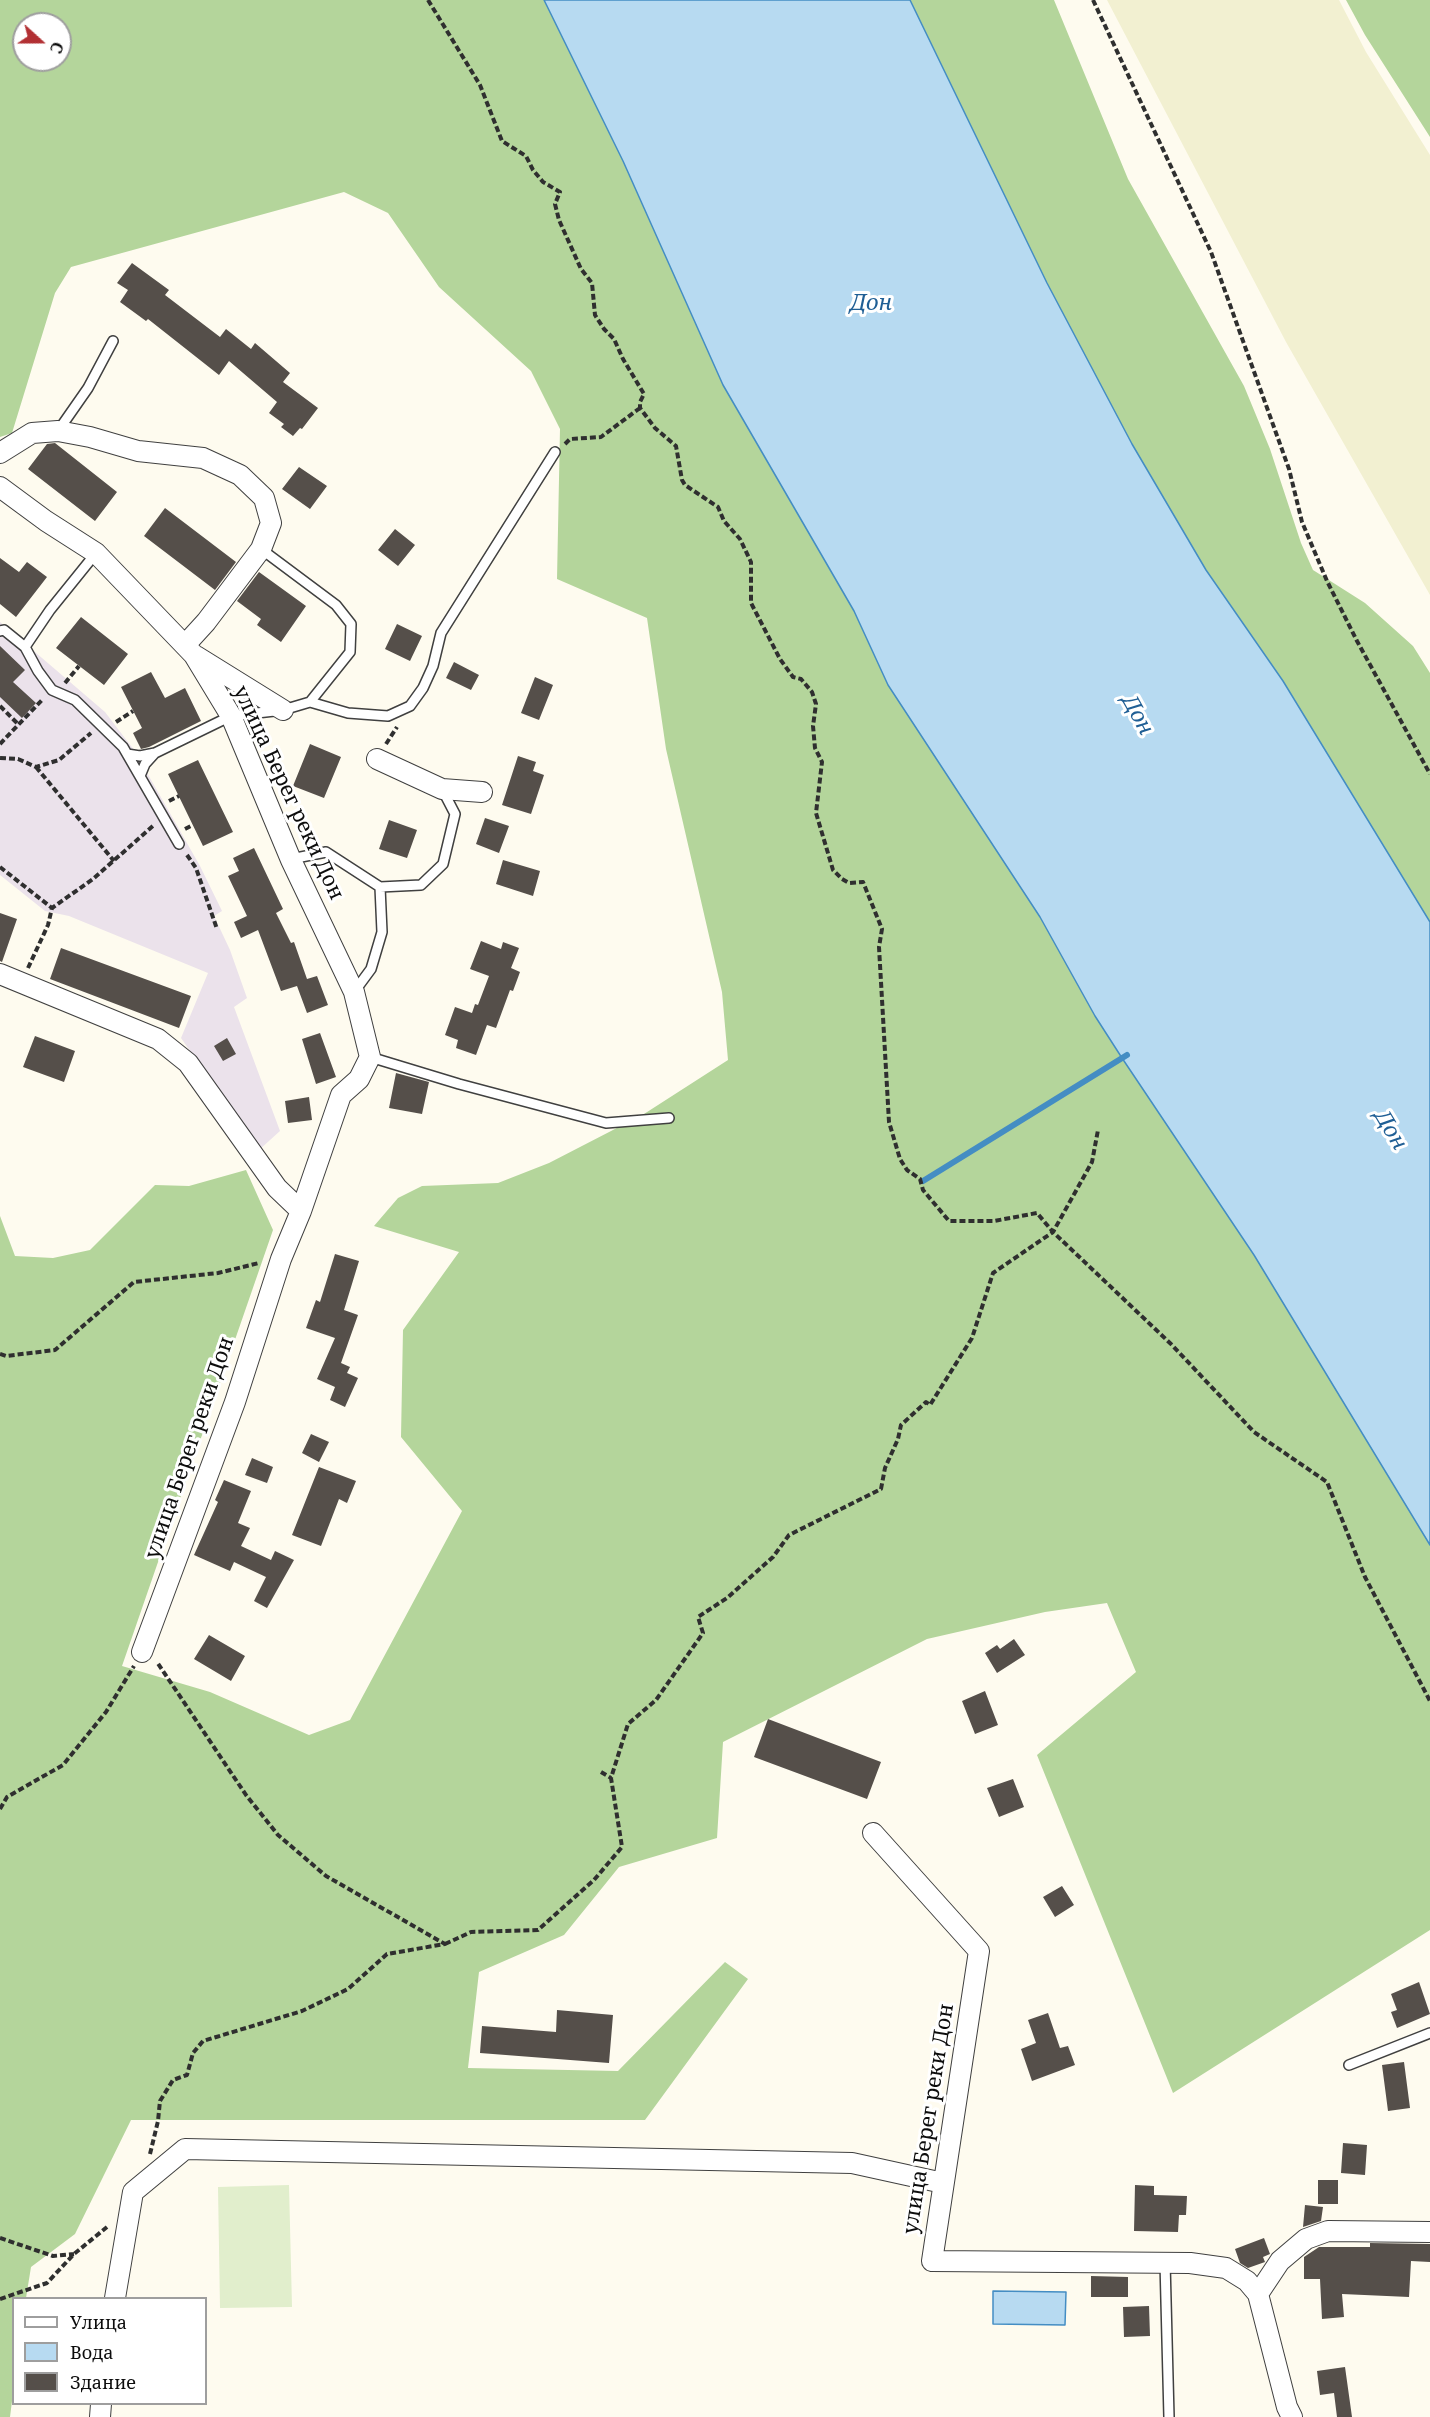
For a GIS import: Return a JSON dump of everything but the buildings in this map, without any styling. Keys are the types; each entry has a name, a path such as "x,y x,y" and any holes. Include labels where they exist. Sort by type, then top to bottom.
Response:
{"street":[{"path":"0,453 32,434 58,431 90,436 138,450 203,458 240,475 264,498 271,523 261,549 206,622 189,650 283,710"},
{"name":"улица Берег реки Дон","path":"0,487 46,521 96,553 189,650 231,716 291,860 354,992 370,1057 359,1079 341,1095 301,1211 280,1259 235,1402 142,1652"},
{"path":"377,759 442,789 482,792"},
{"path":"0,974 158,1039 189,1063 277,1188 301,1211"},
{"name":"улица Берег реки Дон","path":"873,1833 979,1951 932,2261 1191,2263 1226,2268 1247,2281 1258,2294"},
{"path":"114,2297 133,2192 185,2149 852,2163 944,2183"},
{"path":"1292,2417 1287,2407 1258,2294 1281,2261 1306,2239 1328,2231 1430,2232"}],"lane":[{"path":"58,431 88,388 113,341"},
{"path":"127,754 140,756 155,753 231,716 283,710 310,702 348,713 388,716 410,706 423,688 433,666 441,633 555,452"},
{"path":"261,549 336,605 351,624 350,652 310,702"},
{"path":"25,647 50,610 96,553"},
{"path":"0,631 4,630 25,647 52,690 75,700 123,747 179,844"},
{"path":"140,776 145,764 155,753"},
{"path":"291,860 326,852 380,887 421,885 443,864 455,814 442,789"},
{"path":"354,992 371,969 382,932 380,887"},
{"path":"370,1057 459,1084 606,1123 669,1118"},
{"path":"1349,2065 1430,2033"},
{"path":"1165,2262 1169,2417"}],"path":[{"path":"428,0 480,85 502,141 526,156 533,170 543,182 560,192 555,204 559,220 581,270 592,284 595,315 614,339 644,394 640,408 655,428 676,446 682,480 718,507 724,521 748,553 752,575 751,603 780,659 793,677 801,680 812,692 816,704 813,726 815,748 822,762 816,813 833,870 849,883 863,882 882,929 879,947 888,1122 900,1160 907,1170 920,1179 923,1190 949,1221 994,1221 1036,1213 1171,1344 1254,1432 1327,1482 1365,1577 1430,1701"},
{"path":"1093,0 1211,252 1289,469 1302,522 1327,581 1430,774"},
{"path":"555,452 570,440 601,437 640,408"},
{"path":"0,744 52,690"},
{"path":"0,706 18,724"},
{"path":"377,759 410,706"},
{"path":"36,767 59,760 103,727 133,711"},
{"path":"0,758 18,759 36,767 114,861"},
{"path":"21,983 48,925 52,908 114,861 163,816"},
{"path":"179,844 196,868 217,929"},
{"path":"0,867 52,908"},
{"path":"148,2160 158,2121 160,2101 173,2080 187,2075 194,2053 203,2041 302,2011 348,1989 387,1954 445,1944 471,1932 538,1930 594,1880 622,1846 611,1778 628,1724 656,1700 703,1633 698,1617 727,1598 773,1557 789,1535 881,1489 885,1468 898,1439 901,1425 926,1402 930,1405 972,1338 993,1274 1053,1232 1092,1162 1098,1130"},
{"path":"0,1354 6,1356 55,1350 134,1282 218,1273 280,1259"},
{"path":"0,1809 8,1797 63,1765 106,1712 142,1652 160,1663 246,1795 278,1835 326,1876 445,1944"},
{"path":"601,1772 611,1778"},
{"path":"0,2299 47,2283 74,2254 105,2229 112,2220"},
{"path":"0,2238 53,2256 74,2254"}],"shaded area":[{"path":"1107,0 1339,0 1366,52 1430,155 1430,595 1286,342"},
{"path":"0,622 105,712 134,750 200,866 222,911 214,916 230,950 247,998 234,1007 280,1131 259,1150 181,1038 208,973 69,916 45,911 0,875"}],"green space":[{"path":"0,0 544,0 854,611 888,685 1040,917 1095,1016 1254,1255 1430,1545 1430,1930 1173,2093 1037,1755 1136,1672 1107,1603 1045,1612 927,1639 723,1742 717,1838 619,1867 564,1935 479,1972 468,2068 618,2071 725,1962 748,1979 645,2120 131,2120 75,2234 31,2267 26,2297 12,2297 12,2401 10,2417 0,2417 0,1216 15,1256 53,1258 90,1250 155,1185 189,1186 246,1170 273,1230 122,1666 210,1692 309,1735 350,1720 462,1511 401,1437 403,1330 459,1252 374,1226 398,1198 422,1186 498,1183 549,1163 644,1114 728,1060 722,992 666,749 647,618 557,579 560,429 531,371 439,287 388,213 344,192 71,267 55,293 12,433 0,437"},
{"path":"901,0 1054,0 1128,179 1244,386 1270,449 1301,543 1313,570 1365,603 1413,646 1430,673 1430,941 1263,678 1019,253"},
{"path":"1346,0 1430,0 1430,137 1365,35"},
{"path":"289,2185 292,2307 220,2308 218,2187"}],"water":[{"name":"Дон","path":"544,0 910,0 1047,283 1132,444 1206,570 1283,681 1430,922 1430,1545 1254,1255 1095,1016 1040,917 888,685 854,611 723,385 623,161"},
{"path":"993,2291 1066,2292 1065,2325 993,2324"}],"waterway":[{"path":"923,1181 1127,1055"}]}
